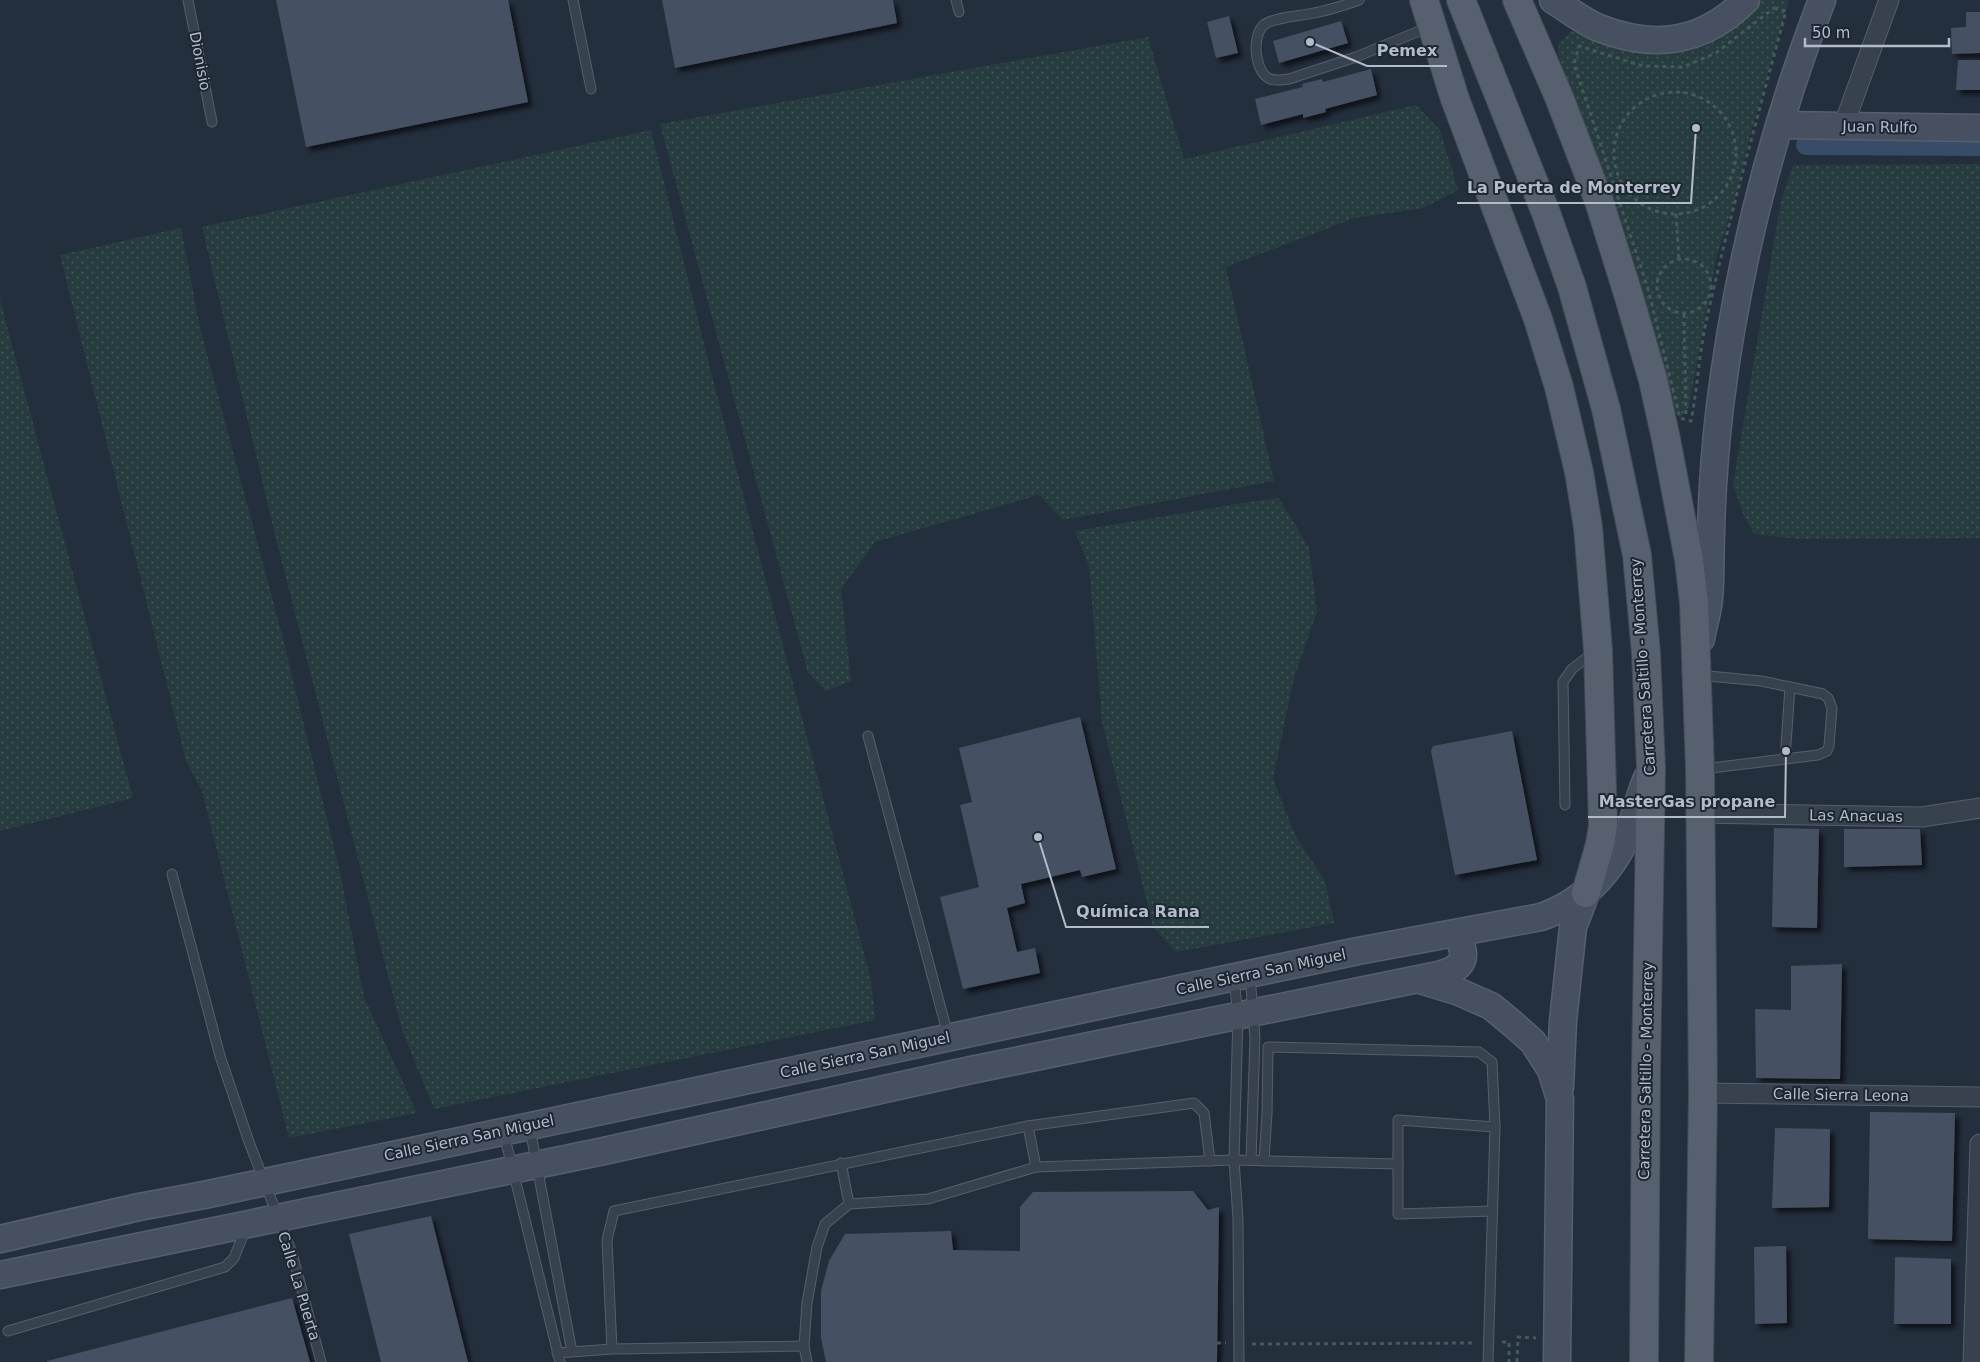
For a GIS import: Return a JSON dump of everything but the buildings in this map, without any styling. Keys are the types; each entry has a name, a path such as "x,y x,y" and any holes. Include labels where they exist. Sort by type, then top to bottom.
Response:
{"main road":[{"path":"1424,0 1458,109 1538,319 1569,394 1596,469 1615,513 1637,555"},
{"name":"Carretera Saltillo - Monterrey","path":"1461,0 1546,213 1572,287 1606,409 1637,555 1646,654 1651,768 1644,1362"},
{"path":"1517,0 1559,97 1599,201 1629,296 1653,380 1675,481 1689,560 1694,603 1701,813 1703,1092 1699,1362"},
{"path":"1538,319 1563,404 1585,506 1598,650 1602,826 1600,844 1586,893"}],"street":[{"path":"1553,0 1598,27 1621,35 1646,40 1690,36 1706,30 1721,22 1746,0"},
{"path":"1802,0 1808,34"},
{"path":"1697,667 1709,600 1712,521 1720,407 1738,294 1754,218 1780,126 1808,34 1822,0"},
{"path":"1843,127 1890,0"},
{"name":"Juan Rulfo","path":"1780,126 1980,128"},
{"name":"Calle Sierra San Miguel","path":"0,1239 139,1207 949,1037 1242,976 1541,917 1566,907 1586,893 1613,864 1624,845 1643,785 1651,768"},
{"name":"Las Anacuas","path":"1701,813 1922,817 1980,808"},
{"path":"1557,1362 1560,1099 1563,1021 1573,926 1586,893"},
{"path":"0,1275 524,1167 971,1070 1452,972 1460,964 1464,956 1464,951 1456,933"},
{"path":"1417,979 1459,992 1491,1006 1521,1031 1533,1042 1551,1070 1560,1099"},
{"name":"Calle Sierra Leona","path":"1703,1092 1980,1097"},
{"path":"1973,1362 1980,1144"}],"lane":[{"name":"Dionisio","path":"188,0 212,122"},
{"path":"573,0 591,89"},
{"path":"956,0 959,12"},
{"path":"1359,0 1316,13 1274,20 1265,24 1255,39 1259,66 1262,73 1269,79 1289,79 1356,57 1431,26"},
{"path":"1565,806 1562,682 1572,669 1598,650"},
{"path":"1697,667 1823,694 1828,698 1832,708 1830,746 1827,751 1818,755 1700,769"},
{"path":"1786,759 1790,687"},
{"path":"868,736 949,1037"},
{"name":"Calle La Puerta","path":"172,874 220,1056 249,1142 292,1253 321,1362"},
{"path":"1238,1362 1238,1219 1234,1160 1246,1013 1242,976"},
{"path":"1242,976 1246,1013 1255,1038 1251,1160"},
{"path":"1264,1161 1268,1047 1478,1052 1492,1062 1495,1128 1488,1362"},
{"path":"612,1349 607,1240 614,1211 1028,1126 1194,1103 1204,1113 1210,1161"},
{"path":"1492,1211 1398,1214 1398,1120 1495,1128"},
{"path":"530,1126 524,1167 560,1362"},
{"path":"1028,1126 1036,1167"},
{"path":"503,1131 524,1167 572,1352"},
{"path":"807,1362 804,1346 806,1303 817,1247 825,1224 849,1204 928,1199 1036,1167 1234,1160 1398,1164"},
{"path":"841,1163 849,1204"},
{"path":"8,1330 225,1268 234,1258 248,1223"},
{"path":"557,1353 612,1349 804,1346"}],"path":[{"path":"1774,8 1786,10 1738,188 1705,330 1697,394 1691,421 1686,420 1680,418 1648,289 1574,64 1579,46 1643,66 1683,67 1716,53 1774,8"},
{"path":"1680,91 1700,96 1716,107 1729,124 1736,143 1736,164 1729,183 1716,199 1699,210 1676,214 1659,212 1640,204 1626,190 1616,172 1613,152 1617,132 1626,114 1641,101 1660,93 1680,91"},
{"path":"1676,214 1679,260"},
{"path":"1679,260 1697,262 1704,268 1711,284 1706,302 1693,312 1684,314 1667,308 1657,293 1659,275 1671,262 1679,260"},
{"path":"1684,314 1686,420"},
{"path":"1517,1362 1518,1337"},
{"path":"1509,1342 1509,1362"},
{"path":"1217,1343 1489,1343"}],"green space":[{"path":"1753,0 1789,0 1749,139 1738,188 1716,259 1689,407 1680,418 1670,408 1633,265 1558,54 1558,44 1571,31 1654,47"},
{"path":"1148,37 1184,159 1416,105 1440,130 1458,190 1423,208 1355,218 1226,267 1274,481 1063,520 1039,495 875,542 841,589 851,681 826,691 808,673 660,124"},
{"path":"651,130 712,376 871,980 875,1020 434,1109 402,1030 276,539 202,227"},
{"path":"1980,164 1980,538 1799,539 1754,534 1743,514 1733,485 1781,201 1793,165"},
{"path":"181,228 200,328 281,631 340,872 364,997 417,1113 289,1138 202,791 186,761 60,255"},
{"path":"0,300 133,798 0,831"},
{"path":"1279,498 1309,548 1317,611 1293,681 1273,779 1296,837 1325,881 1334,923 1176,952 1153,927 1102,721 1089,566 1075,531"}],"waterway":[{"path":"1806,145 1980,146"}],"place":[{"name":"Pemex","path":"1310,42"},
{"name":"La Puerta de Monterrey","path":"1696,128"},
{"name":"MasterGas propane","path":"1786,751"},
{"name":"Química Rana","path":"1038,837"}]}
